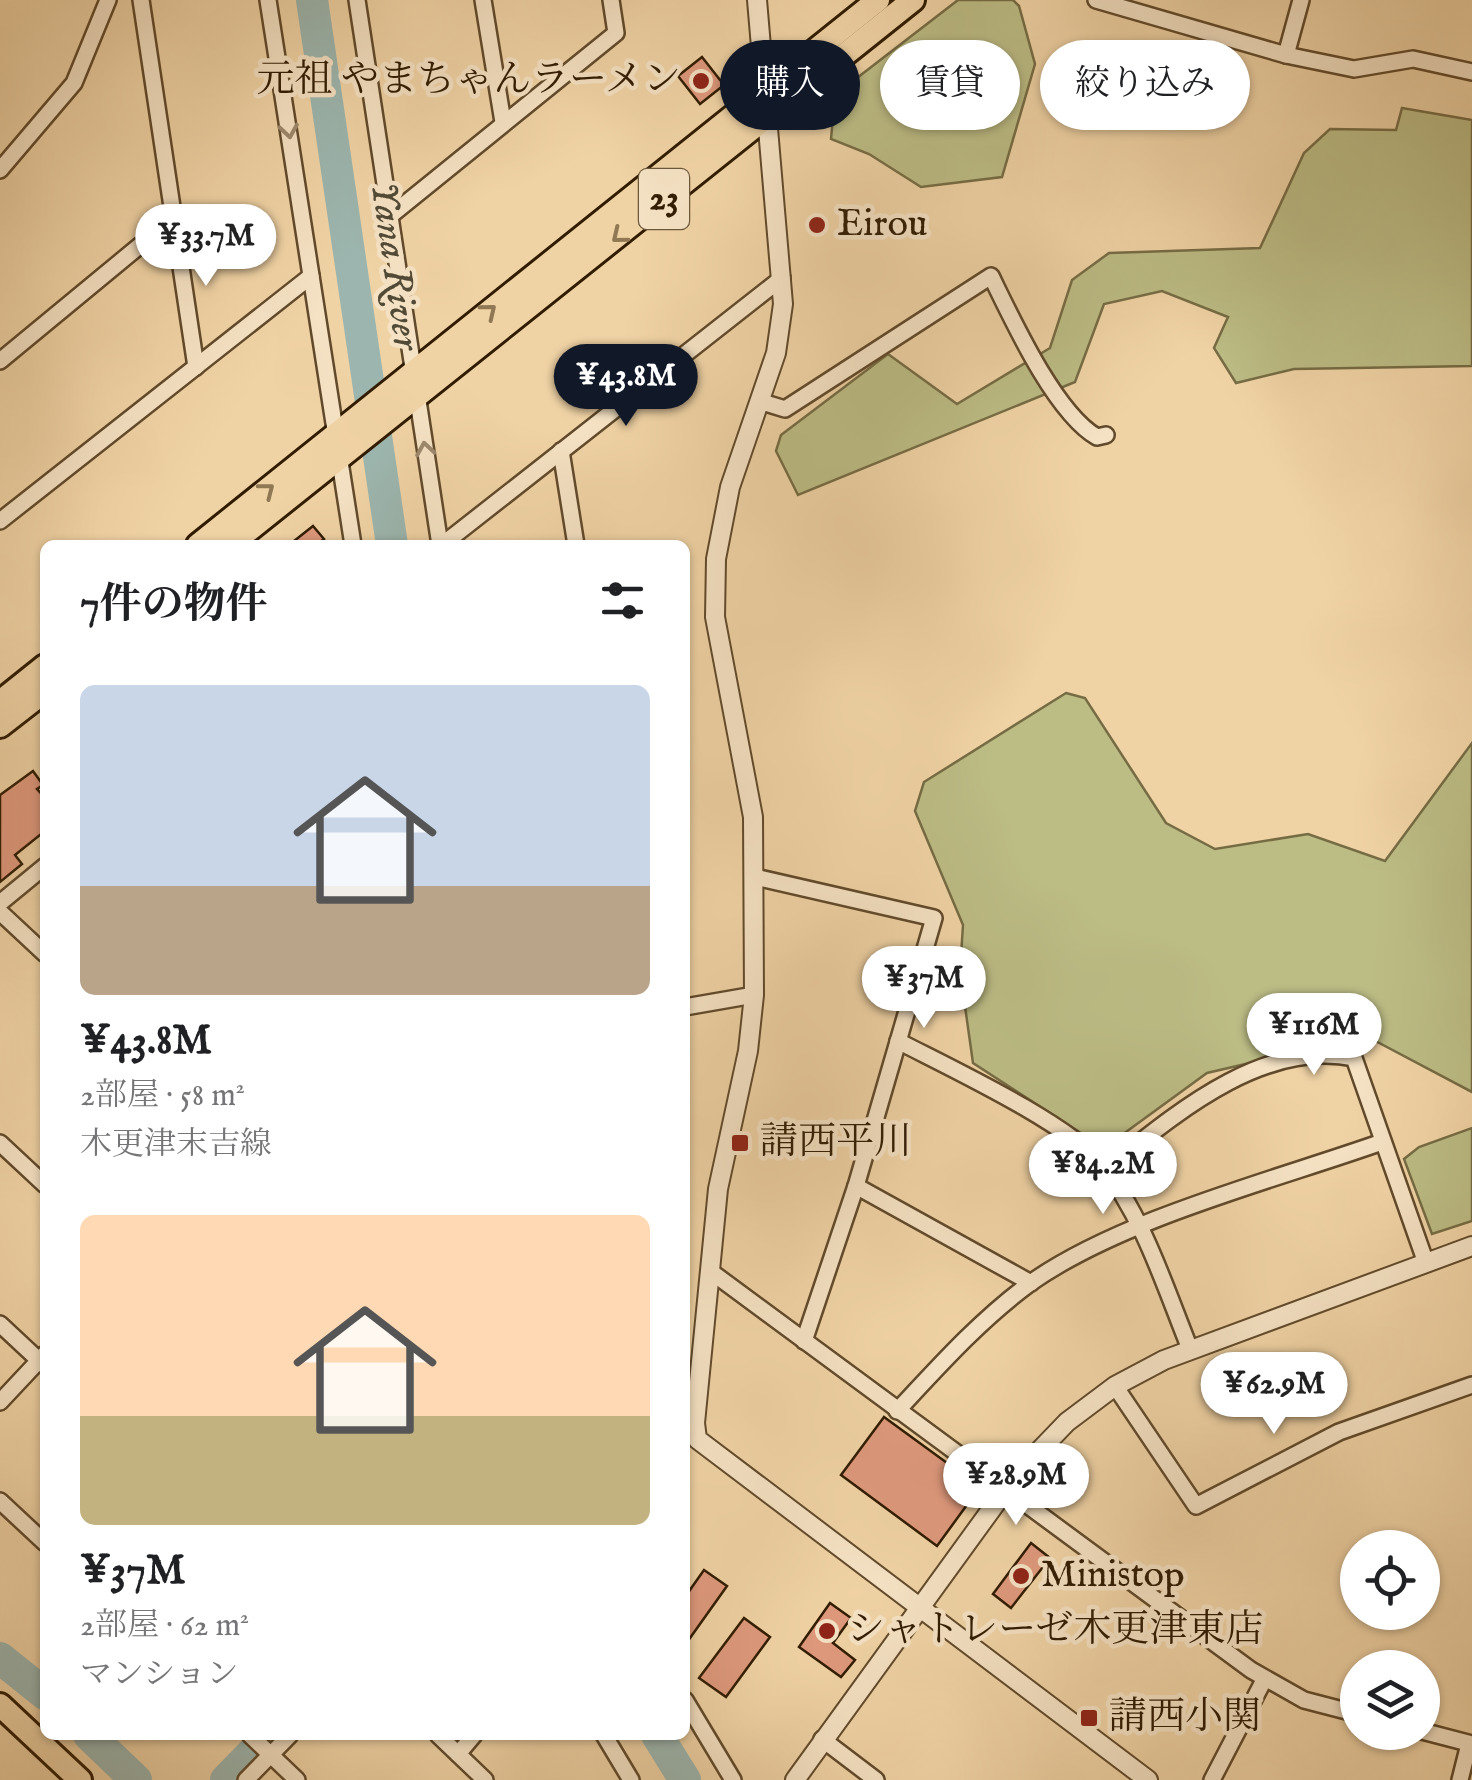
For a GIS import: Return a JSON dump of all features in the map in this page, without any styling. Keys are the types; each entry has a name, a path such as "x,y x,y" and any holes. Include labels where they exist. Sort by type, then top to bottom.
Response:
{"main road":[{"name":"23","path":"827,40 878,0"},
{"name":"23","path":"860,42 914,0"},
{"name":"23","path":"236,540 413,372 720,125"},
{"name":"23","path":"205,540 338,447 417,399 749,130"},
{"path":"0,702 40,670"},
{"path":"0,726 40,695"},
{"path":"3,1711 80,1780"}],"street":[{"path":"0,170 74,83 108,0"},
{"path":"141,0 196,366"},
{"path":"268,0 352,540"},
{"path":"357,0 440,540"},
{"path":"484,0 503,122"},
{"path":"390,216 616,32 612,0"},
{"path":"757,0 761,40"},
{"path":"1096,0 1286,55 1354,69 1414,59 1472,72"},
{"path":"1286,55 1301,0"},
{"path":"770,130 782,278 780,334 762,402 730,487 713,597 753,817 754,995 748,1051 718,1189 695,1424 698,1439 1148,1780"},
{"path":"0,361 172,220"},
{"path":"0,521 311,276"},
{"path":"762,402 785,410 991,276 1030,358 1080,423 1097,436 1106,436"},
{"path":"447,540 782,278"},
{"path":"562,451 575,540"},
{"path":"0,903 40,870"},
{"path":"755,877 934,918 856,1186 804,1341"},
{"path":"0,912 40,949"},
{"path":"690,1006 754,995"},
{"path":"898,1042 1026,1111 1099,1161 1140,1227 1190,1349"},
{"path":"1104,1170 1188,1104 1272,1064 1326,1052 1354,1058 1426,1263"},
{"path":"897,1411 982,1322 1031,1283 1103,1242 1382,1142"},
{"path":"0,1143 40,1180"},
{"path":"856,1186 1031,1283"},
{"path":"795,1780 1004,1491 1040,1448 1115,1386 1190,1349 1472,1246"},
{"path":"710,1271 1264,1680 1304,1700 1340,1709"},
{"path":"0,1324 40,1357"},
{"path":"0,1402 40,1363"},
{"path":"1115,1386 1196,1506 1339,1432 1472,1385"},
{"path":"0,1501 40,1538"},
{"path":"1212,1780 1264,1680"},
{"path":"690,1709 732,1780"},
{"path":"1440,1736 1470,1744 1460,1780"},
{"path":"443,1740 485,1780"},
{"path":"458,1754 470,1740"},
{"path":"607,1740 631,1780"},
{"path":"822,1740 876,1780"},
{"path":"246,1780 260,1744 297,1780"}],"green space":[{"path":"958,0 1013,0 1019,6 1035,64 1020,115 1020,40 906,40"},
{"path":"880,60 880,130 1016,130 1002,177 921,187 869,154 831,139 832,130 860,130 860,76"},
{"path":"1402,108 1472,120 1472,366 1294,369 1236,383 1214,348 1228,317 1162,291 1104,304 1075,382 798,495 776,451 781,435 888,354 957,404 1050,348 1072,280 1109,253 1260,248 1304,153 1330,129 1396,130"},
{"path":"1066,693 1085,698 1166,823 1215,849 1308,834 1385,861 1472,743 1472,1092 1366,1036 1207,1073 1104,1148 973,1063 960,971 963,925 915,811 924,782"},
{"path":"1472,1128 1472,1221 1432,1234 1404,1159 1419,1147"}],"building":[{"name":"元祖 やまちゃんラーメン","path":"702,57 720,80 720,88 700,104 678,76"},
{"path":"313,526 324,539 323,540 295,540"},
{"path":"33,771 40,781 40,835 15,855 22,864 0,882 0,795"},
{"path":"884,1417 980,1487 937,1546 841,1475"},
{"name":"Ministop","path":"1031,1543 1050,1558 1011,1608 993,1594"},
{"path":"704,1570 727,1586 690,1638 690,1590"},
{"name":"シャトレーゼ木更津東店","path":"830,1603 851,1618 833,1643 855,1660 841,1677 799,1647"},
{"path":"744,1618 770,1637 726,1697 699,1678"}],"waterway":[{"name":"Yana River","path":"312,0 391,540"},
{"path":"0,1658 40,1690"},
{"path":"94,1740 136,1780"},
{"path":"226,1780 265,1740"},
{"name":"Yana River","path":"660,1740 685,1780"}],"place":[{"name":"元祖 やまちゃんラーメン","path":"701,81"},
{"name":"Eirou","path":"817,225"},
{"name":"請西平川","path":"740,1143"},
{"name":"Ministop","path":"1021,1576"},
{"name":"シャトレーゼ木更津東店","path":"827,1631"},
{"name":"請西小関","path":"1089,1718"}]}
